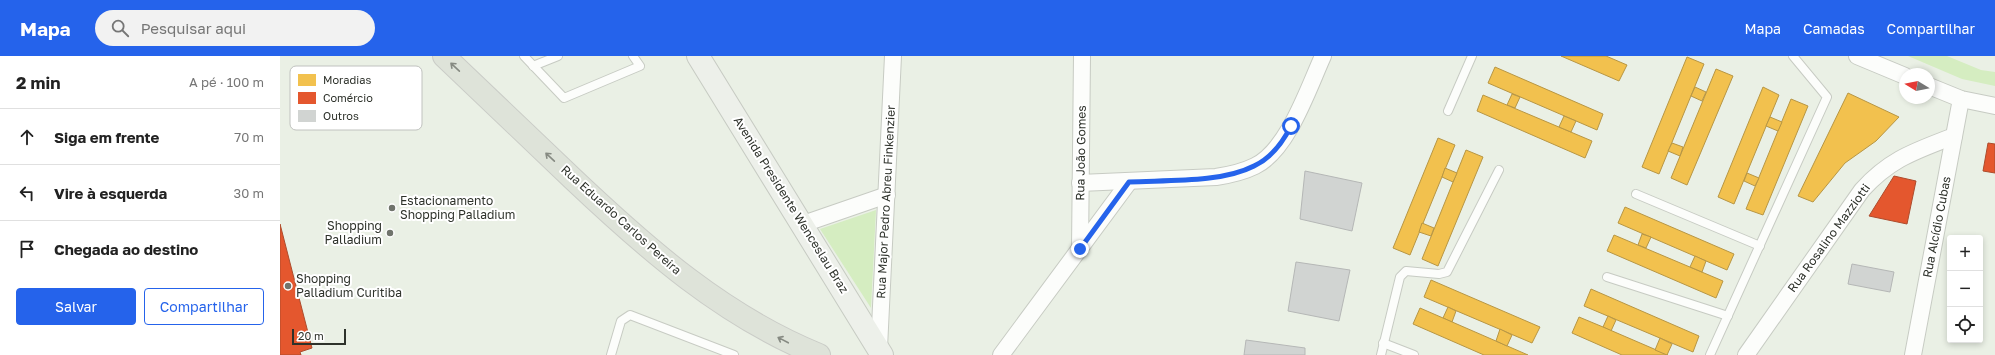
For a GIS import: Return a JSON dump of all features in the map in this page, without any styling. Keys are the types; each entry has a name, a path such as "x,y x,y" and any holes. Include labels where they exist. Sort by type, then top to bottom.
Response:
{"main road":[{"name":"Rua Eduardo Carlos Pereira","path":"444,56 615,218 684,276 722,305 754,325 789,343 819,355"}],"street":[{"name":"Avenida Presidente Wenceslau Braz","path":"698,56 803,224 880,352"},
{"name":"Rua Major Pedro Abreu Finkenzier","path":"880,352 893,56"},
{"name":"Rua João Gomes","path":"1080,249 1082,56"},
{"path":"1080,184 1216,177 1237,173 1255,166 1271,155 1285,138 1323,56"},
{"path":"1857,56 1899,74"},
{"path":"1935,89 1961,100 1995,106"},
{"name":"Rua Alcídio Cubas","path":"1913,355 1961,100"},
{"name":"Rua Rosalino Mazziotti","path":"1746,355 1862,190 1876,175 1893,162 1908,154 1954,136"},
{"path":"1001,355 1129,182"},
{"path":"803,224 887,195"}],"lane":[{"path":"524,56 564,98 640,66 634,56"},
{"path":"533,66 558,56"},
{"path":"1448,111 1472,56"},
{"path":"1710,355 1827,97 1793,56"},
{"path":"1381,355 1400,277 1406,271 1439,274 1447,272 1499,170"},
{"path":"1636,194 1760,246"},
{"path":"1607,277 1728,316"},
{"path":"611,355 621,321 630,315 734,355"},
{"path":"1384,343 1414,355"}],"green space":[{"path":"1908,56 1947,56 1981,70 1995,72 1995,86 1962,79"},
{"path":"876,210 871,308 820,229"}],"building: Moradias":[{"path":"1561,56 1606,56 1627,65 1619,81"},
{"path":"1687,57 1704,64 1659,174 1642,167"},
{"path":"1495,67 1603,114 1597,130 1488,83"},
{"path":"1716,69 1733,76 1687,185 1671,178"},
{"path":"1695,87 1706,92 1702,101 1691,96"},
{"path":"1763,87 1779,95 1734,204 1718,197"},
{"path":"1848,93 1899,117 1876,141 1845,163 1813,202 1798,196"},
{"path":"1512,94 1520,97 1515,108 1507,105"},
{"path":"1483,95 1592,141 1585,158 1477,111"},
{"path":"1791,99 1808,106 1763,215 1746,209"},
{"path":"1564,116 1576,121 1571,132 1559,127"},
{"path":"1770,117 1782,122 1778,131 1766,126"},
{"path":"1438,138 1455,145 1410,255 1393,248"},
{"path":"1672,143 1683,147 1680,156 1668,151"},
{"path":"1466,150 1483,157 1438,266 1422,259"},
{"path":"1445,168 1457,173 1453,182 1442,177"},
{"path":"1747,173 1759,178 1755,186 1744,181"},
{"path":"1625,207 1734,254 1727,270 1618,223"},
{"path":"1422,223 1434,228 1431,236 1419,232"},
{"path":"1642,234 1651,237 1646,248 1638,245"},
{"path":"1614,235 1723,281 1716,298 1607,251"},
{"path":"1695,256 1706,261 1702,272 1690,267"},
{"path":"1431,280 1540,327 1532,343 1424,297"},
{"path":"1591,289 1699,336 1693,352 1584,306"},
{"path":"1448,307 1456,311 1452,322 1443,318"},
{"path":"1420,308 1528,355 1484,355 1413,324"},
{"path":"1608,316 1616,320 1611,331 1603,327"},
{"path":"1579,317 1668,355 1622,355 1572,333"},
{"path":"1500,329 1512,335 1507,346 1496,341"},
{"path":"1660,338 1672,344 1667,355 1655,350"}],"building: Comércio":[{"path":"1988,143 1995,144 1995,173 1983,171"},
{"path":"1894,176 1916,181 1907,224 1869,216"},
{"name":"Shopping Palladium Curitiba","path":"280,224 312,348 300,352 301,355 280,355"}],"building: Outros":[{"path":"1305,171 1362,183 1352,231 1300,219"},
{"path":"1296,262 1350,270 1339,321 1288,311"},
{"path":"1852,264 1894,272 1890,292 1848,284"},
{"path":"1246,340 1305,348 1305,355 1244,355"}],"place":[{"name":"Estacionamento Shopping Palladium","path":"392,208"},
{"name":"Shopping Palladium","path":"390,233"},
{"name":"Shopping Palladium Curitiba","path":"288,286"}],"route":[{"path":"1080,249 1129,182 1216,177 1237,173 1255,166 1271,155 1285,138 1291,126"}]}
